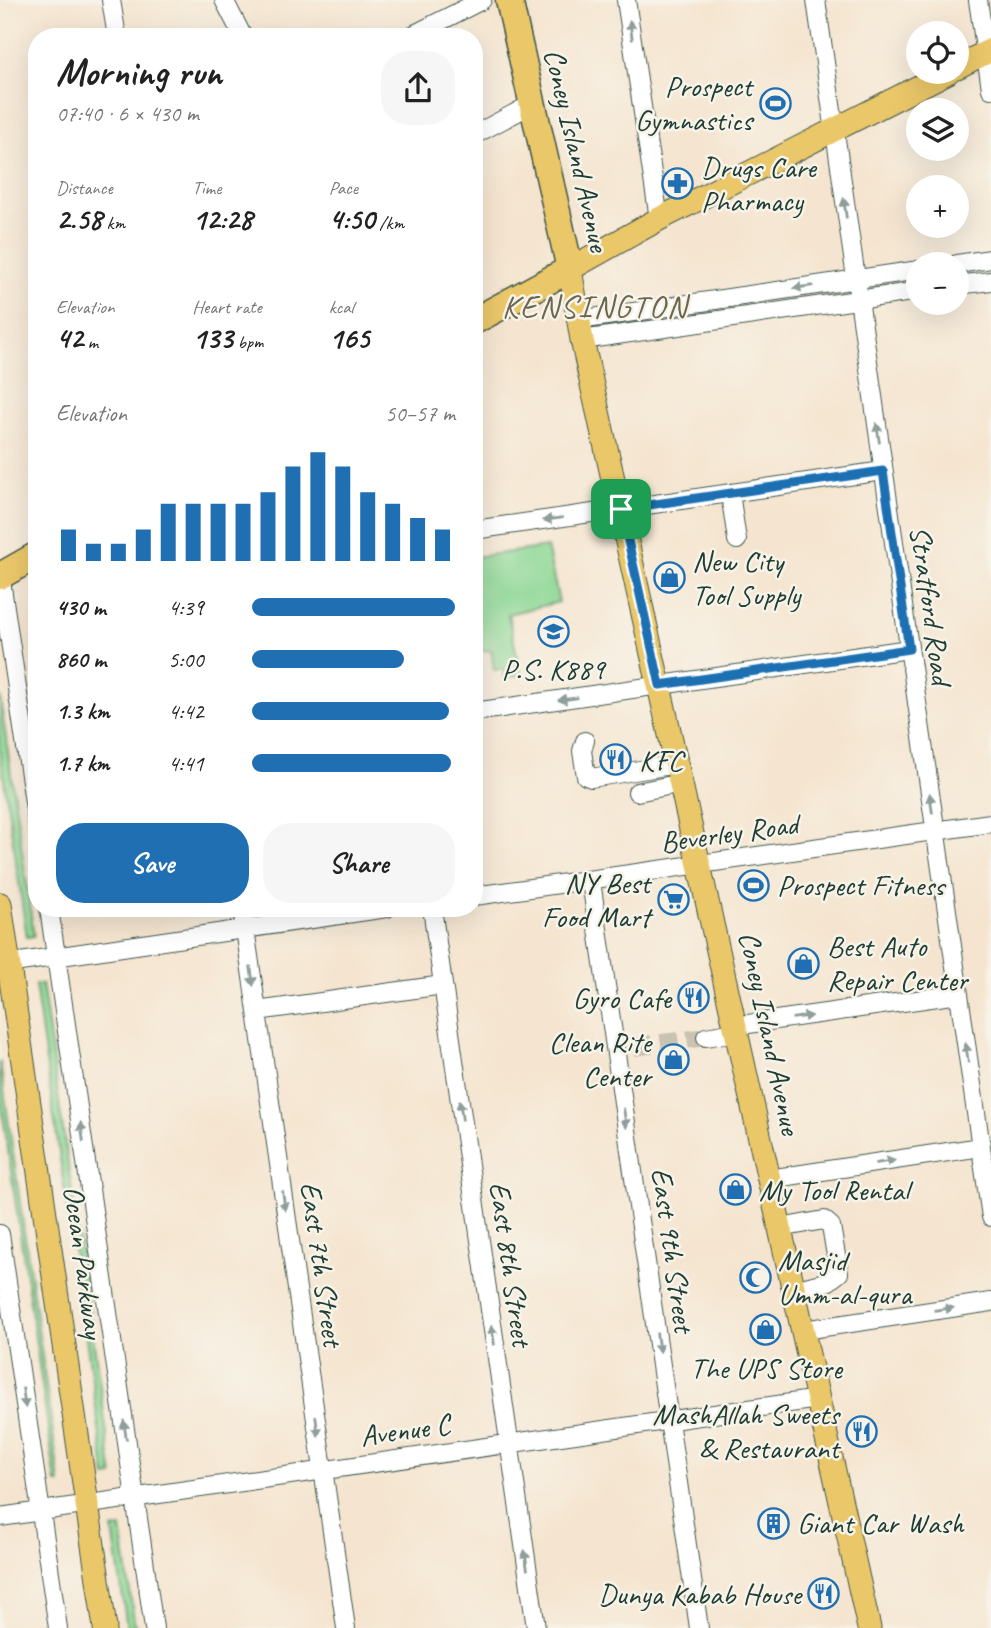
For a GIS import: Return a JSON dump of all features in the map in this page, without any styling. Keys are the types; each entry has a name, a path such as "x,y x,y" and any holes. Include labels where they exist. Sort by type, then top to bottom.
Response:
{"highway":[{"name":"Coney Island Avenue","path":"509,0 570,269"},
{"path":"483,316 570,269"},
{"path":"0,575 28,560"}],"main road":[{"path":"969,61 988,51"},
{"path":"570,269 659,219 924,84"},
{"name":"Coney Island Avenue","path":"570,269 581,330 869,1628"},
{"name":"Ocean Parkway","path":"0,904 4,964 105,1628"}],"street":[{"path":"111,0 116,28"},
{"path":"224,0 238,28"},
{"path":"427,28 482,0"},
{"path":"626,0 659,219"},
{"name":"Stratford Road","path":"816,0 991,1217"},
{"path":"978,0 988,51 991,89"},
{"path":"483,130 532,104"},
{"path":"969,262 991,259"},
{"path":"581,330 617,313 906,272"},
{"path":"969,284 991,281"},
{"path":"581,330 620,334 906,293"},
{"path":"724,299 727,319"},
{"path":"617,313 620,334"},
{"path":"483,529 883,471"},
{"path":"730,493 737,540"},
{"path":"0,575 28,762"},
{"path":"483,711 909,649"},
{"path":"585,741 582,751 586,776 591,778 679,774"},
{"path":"637,792 679,774"},
{"name":"Beverley Road","path":"483,896 991,823"},
{"name":"East 9th Street","path":"591,881 699,1628"},
{"name":"Ocean Parkway","path":"50,917 154,1628"},
{"name":"East 7th Street","path":"244,917 346,1628"},
{"path":"4,964 327,917"},
{"name":"East 8th Street","path":"433,917 536,1628"},
{"path":"257,1011 443,985"},
{"path":"706,1037 735,1029 959,994"},
{"path":"615,1050 634,1047"},
{"path":"769,1179 981,1147"},
{"path":"780,1228 824,1220 831,1226 839,1273 829,1281 794,1290"},
{"path":"0,1234 58,1628"},
{"path":"804,1330 991,1303"},
{"name":"Avenue C","path":"0,1517 818,1399"}],"green space":[{"path":"547,547 559,602 508,614 521,675 505,678 503,669 494,670 491,650 483,651 483,556"},
{"path":"0,696 28,894 28,917 31,917 34,936 27,937 0,754"},
{"path":"42,984 113,1476 106,1477 35,985"},
{"path":"0,1062 60,1483 56,1483 0,1095"},
{"path":"121,1528 135,1628 127,1628 113,1529"}],"tunnel":[{"path":"634,1047 706,1037"}],"place":[{"name":"Prospect Gymnastics","path":"775,103"},
{"name":"Drugs Care Pharmacy","path":"678,184"},
{"name":"New City Tool Supply","path":"669,578"},
{"name":"P.S. K889","path":"553,631"},
{"name":"KFC","path":"616,760"},
{"name":"Prospect Fitness","path":"754,885"},
{"name":"NY Best Food Mart","path":"673,900"},
{"name":"Best Auto Repair Center","path":"804,963"},
{"name":"Gyro Cafe","path":"694,998"},
{"name":"Clean Rite Center","path":"674,1059"},
{"name":"My Tool Rental","path":"736,1190"},
{"name":"Masjid Umm-al-qura","path":"755,1277"},
{"name":"The UPS Store","path":"766,1330"},
{"name":"MashAllah Sweets & Restaurant","path":"862,1431"},
{"name":"Giant Car Wash","path":"774,1523"},
{"name":"Dunya Kabab House","path":"824,1594"}],"district":[{"name":"KENSINGTON","path":"595,306"}],"route":[{"path":"883,471 909,649 660,685 621,509 883,471"}]}
